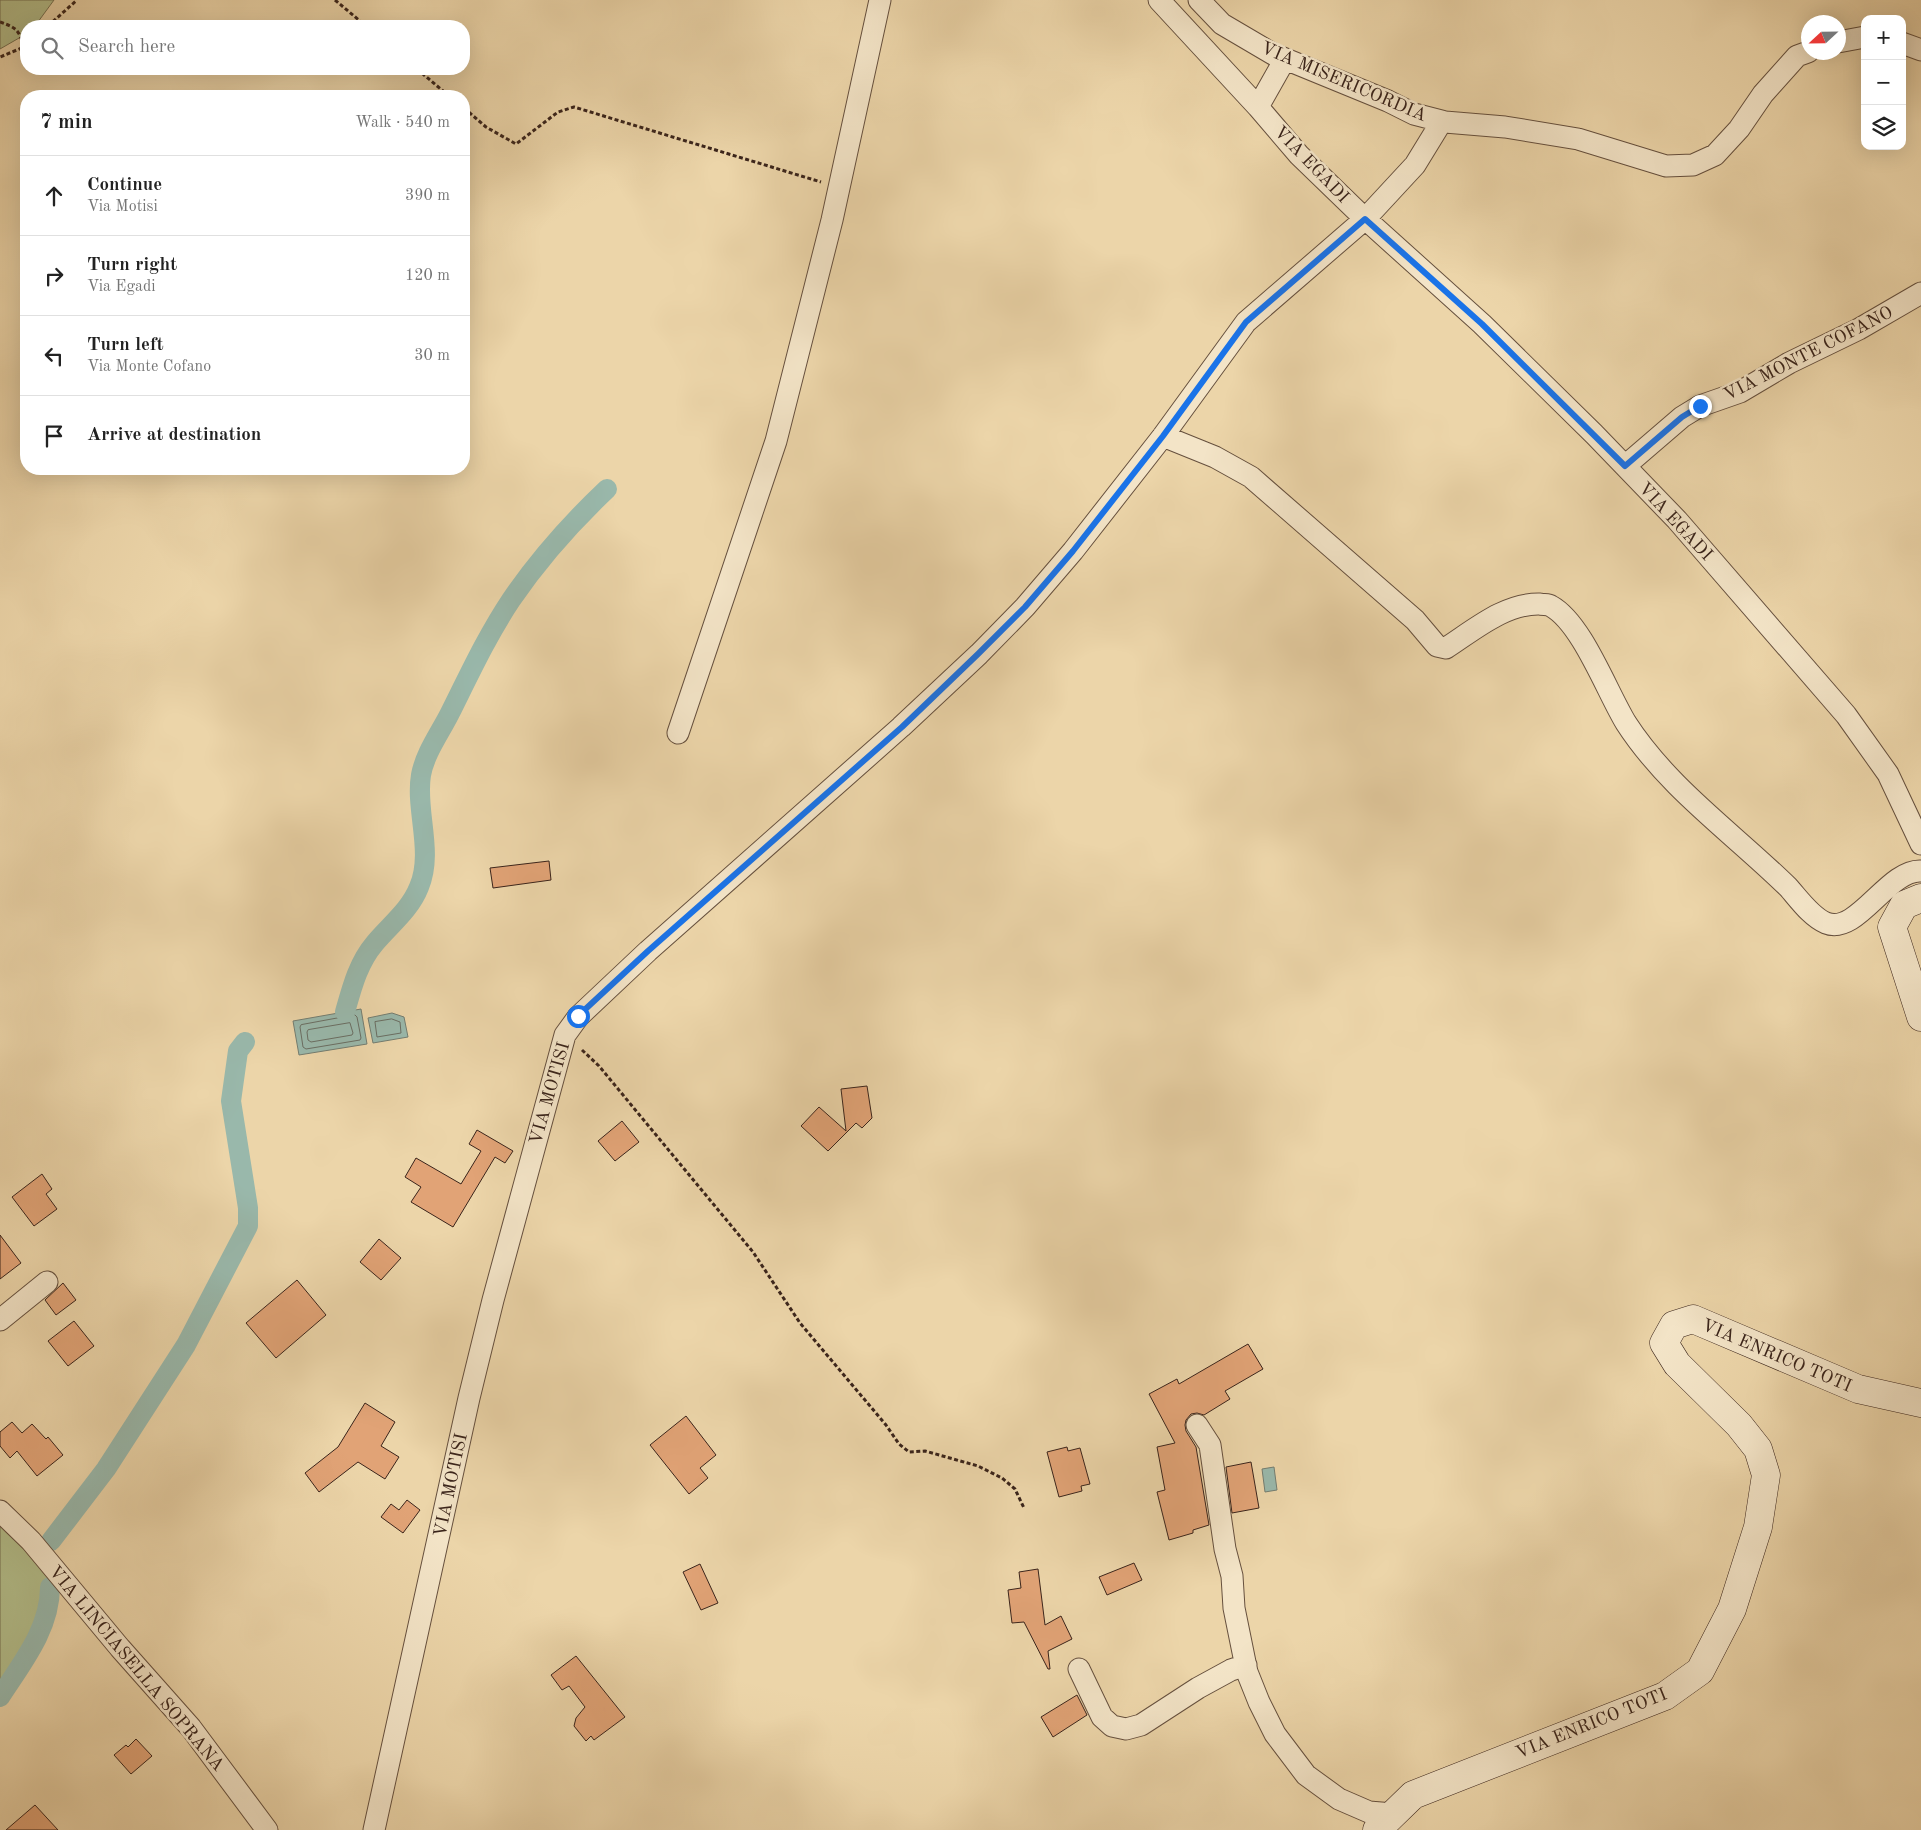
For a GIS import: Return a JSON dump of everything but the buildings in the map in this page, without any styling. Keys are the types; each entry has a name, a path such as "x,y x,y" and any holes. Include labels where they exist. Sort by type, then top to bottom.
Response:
{"main road":[{"path":"1921,898 1904,905 1892,927 1921,1017"},
{"name":"VIA ENRICO TOTI","path":"1385,1822 1413,1795 1665,1696 1700,1670 1732,1609 1758,1527 1766,1475 1758,1449 1739,1425 1677,1364 1664,1343 1674,1325 1693,1320 1858,1389 1921,1403"}],"street":[{"path":"678,733 776,442 839,188 880,0"},
{"name":"VIA EGADI","path":"1160,0 1186,31 1258,107 1299,155 1365,219 1482,324 1677,520 1846,715 1888,774 1921,844"},
{"name":"VIA MISERICORDIA","path":"1199,0 1222,24 1273,54 1388,101 1414,114 1443,122 1505,127 1578,139 1666,166 1693,165 1716,155 1739,130 1763,94 1791,62 1801,55"},
{"path":"1846,41 1861,38"},
{"path":"1906,45 1921,50"},
{"path":"1258,107 1286,59"},
{"name":"VIA MOTISI","path":"374,1830 468,1398 565,1035 578,1016 648,951 902,727 1025,607 1073,551 1163,436 1246,322 1365,219 1414,165 1443,122"},
{"name":"VIA MONTE COFANO","path":"1625,466 1682,417 1700,406 1740,392 1789,363 1859,329 1921,293"},
{"path":"1163,436 1215,458 1251,477 1416,620 1437,646 1446,648 1506,610 1526,604 1550,605 1569,622 1627,723 1661,768 1692,800 1826,924 1841,925 1858,916 1880,892 1900,878 1916,870 1921,870"},
{"path":"0,1320 48,1282"},
{"path":"1197,1425 1210,1445 1222,1516 1225,1549 1232,1576 1234,1608 1246,1665 1258,1702 1275,1734 1306,1775 1339,1799 1369,1812 1385,1822"},
{"name":"VIA LINCIASELLA SOPRANA","path":"0,1512 31,1541 120,1648 191,1728 267,1830"},
{"path":"1078,1669 1102,1717 1112,1726 1126,1729 1141,1725 1198,1688 1232,1670 1246,1665"}],"path":[{"path":"55,20 78,0"},
{"path":"335,0 359,20"},
{"path":"0,22 14,27 20,33"},
{"path":"0,57 20,48"},
{"path":"423,75 442,90"},
{"path":"470,113 486,127 516,144 558,112 574,107 839,188"},
{"path":"565,1035 599,1066 754,1252 800,1323 886,1425 899,1444 909,1452 925,1451 978,1466 1002,1478 1015,1489 1024,1508"}],"green space":[{"path":"0,0 54,0 39,20 20,20 20,37 0,49"},
{"path":"0,1511 49,1562 50,1604 39,1636 0,1697"}],"water":[{"path":"361,1009 367,1044 299,1055 293,1021"},
{"path":"392,1013 404,1017 408,1037 373,1043 368,1018"},
{"path":"1274,1467 1277,1490 1265,1492 1262,1469"}],"waterway":[{"path":"345,1012 356,976 364,959 375,943 405,910 419,887 425,860 420,788 421,775 429,751 486,642 511,600 556,542 607,489"},
{"path":"51,1541 106,1469 186,1345 248,1226 248,1208 231,1101 238,1051 245,1042"},
{"path":"0,1697 40,1631 49,1602 50,1587"}],"route":[{"path":"578,1016 648,951 902,727 1025,607 1073,551 1163,436 1246,322 1365,219 1482,324 1625,466 1682,417 1700,406"}]}
